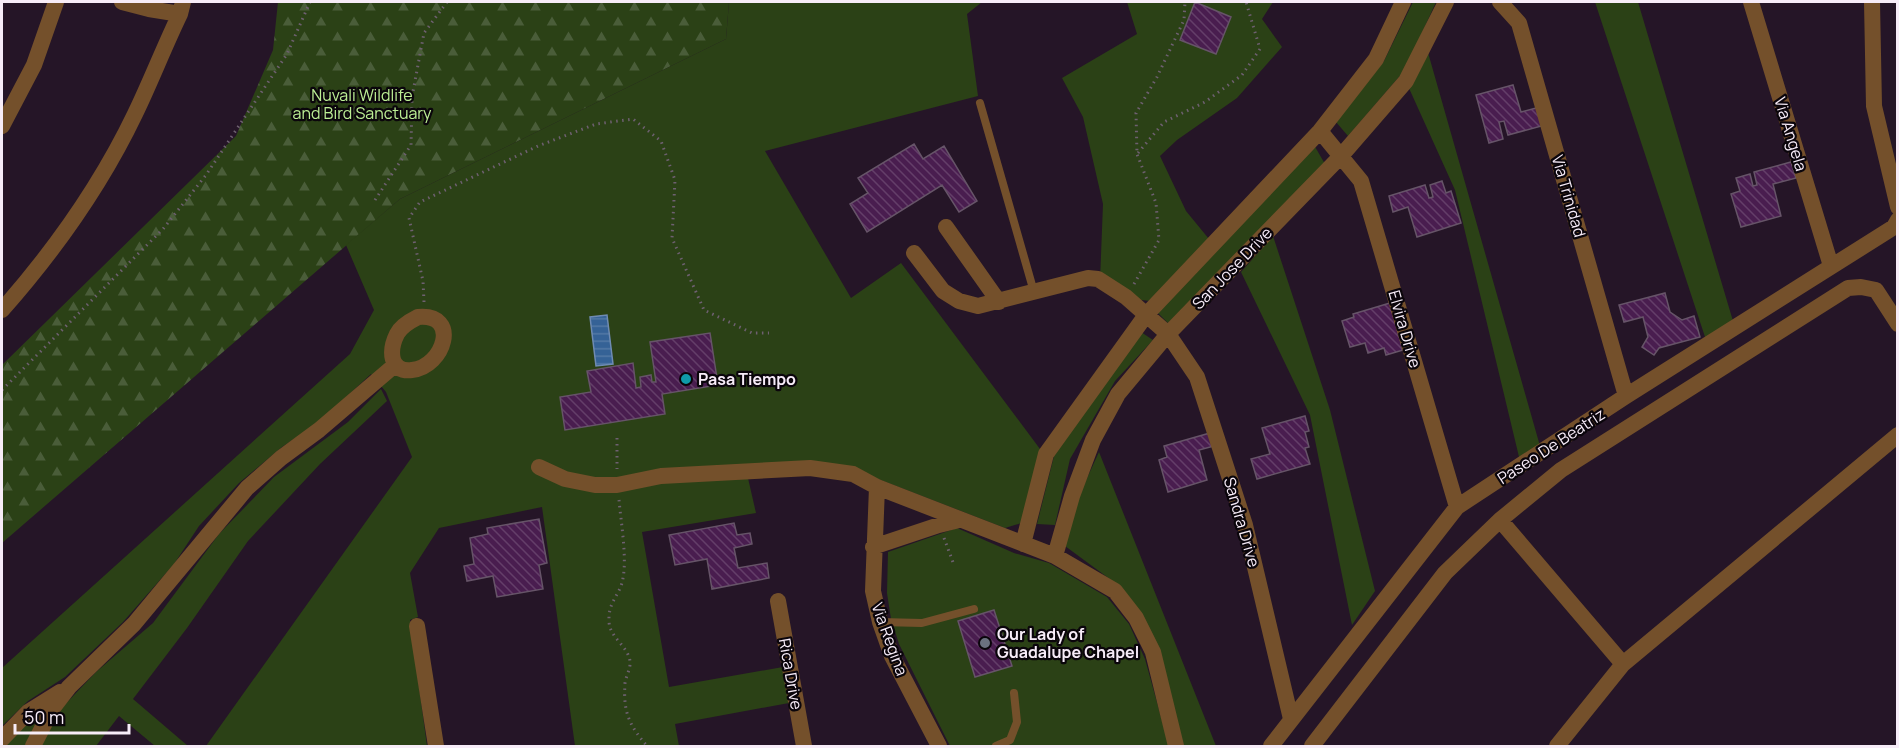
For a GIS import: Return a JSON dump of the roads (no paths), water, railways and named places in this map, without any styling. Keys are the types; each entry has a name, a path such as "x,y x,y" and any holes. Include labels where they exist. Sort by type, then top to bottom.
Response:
{"street":[{"path":"2,126 33,65 56,2"},
{"path":"2,310 49,254 95,189 134,116 181,8 149,9 122,2"},
{"name":"San Jose Drive","path":"1023,543 1046,454 1146,315 1320,131 1376,59 1403,2"},
{"name":"San Jose Drive","path":"1055,556 1072,496 1093,440 1118,394 1168,334 1341,156 1410,75 1446,2"},
{"name":"Via Trinidad","path":"1500,2 1520,23 1626,396"},
{"name":"Via Angela","path":"1750,2 1831,266"},
{"path":"1872,2 1874,106 1898,207"},
{"name":"Elvira Drive","path":"1320,131 1361,181 1457,507"},
{"name":"Paseo De Beatriz","path":"1271,747 1457,507 1626,396 1894,227 1898,220"},
{"path":"946,227 999,302"},
{"name":"Sandra Drive","path":"914,253 942,291 959,301 978,306 1088,278 1098,279 1126,297 1168,334 1197,377 1241,513 1291,719"},
{"path":"1312,747 1445,573 1500,520 1561,470 1848,288 1861,287 1876,291 1898,324"},
{"path":"424,316 436,319 441,325 444,341 435,357 421,368 413,370 404,370 395,365 391,351 397,334 411,320 424,316"},
{"path":"33,747 52,709 69,687 142,615 248,488 280,458 319,430 395,365"},
{"path":"1557,747 1623,664 1898,435"},
{"path":"538,467 565,479 595,485 617,485 661,476 810,468 852,474 877,487 1055,556 1115,591 1136,618 1153,652 1176,747"},
{"name":"Via Regina","path":"877,487 873,591 880,622 892,656 939,747"},
{"path":"873,547 959,520"},
{"path":"1500,520 1623,664"},
{"name":"Rica Drive","path":"778,601 804,747"},
{"path":"417,626 436,747"},
{"path":"2,740 28,712 69,687"}],"lane":[{"path":"980,104 1034,292"},
{"path":"880,622 922,623 974,609"},
{"path":"996,747 1010,740 1017,722 1014,693"}],"water":[{"path":"607,315 613,364 596,366 590,317"}],"place":[{"name":"Pasa Tiempo","path":"686,379"},
{"name":"Our Lady of Guadalupe Chapel","path":"985,643"}],"park label":[{"name":"Nuvali Wildlife and Bird Sanctuary","path":"362,104"}]}
